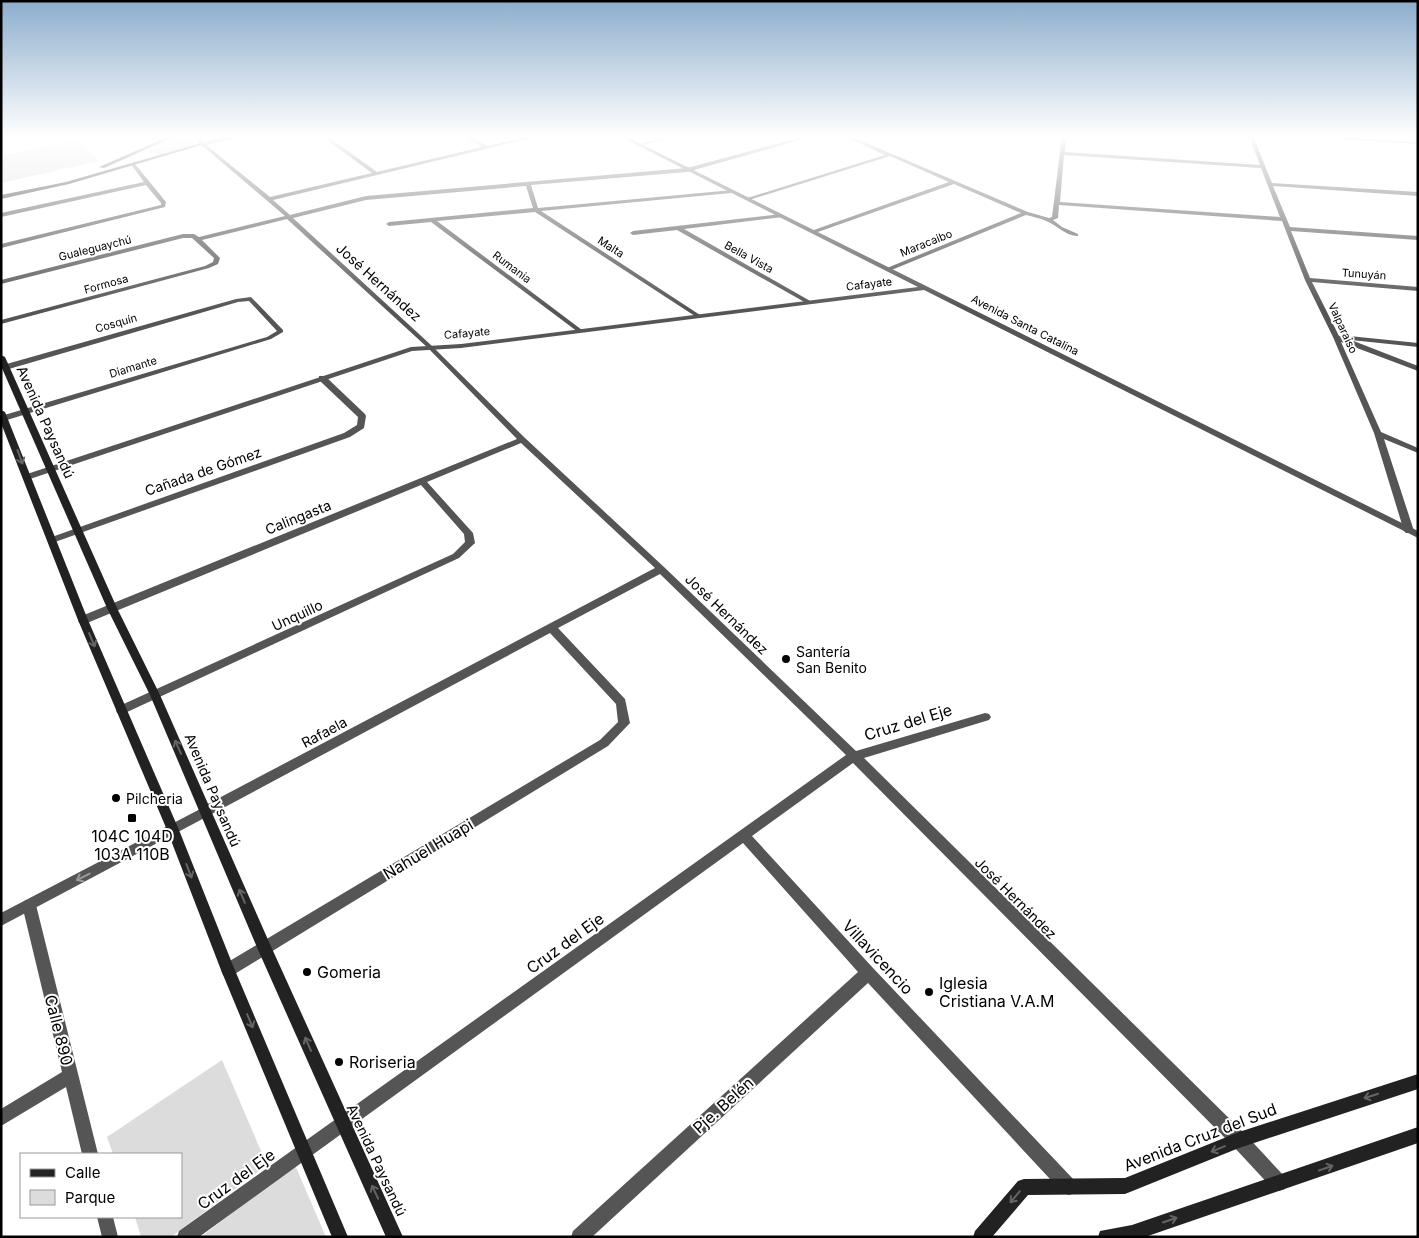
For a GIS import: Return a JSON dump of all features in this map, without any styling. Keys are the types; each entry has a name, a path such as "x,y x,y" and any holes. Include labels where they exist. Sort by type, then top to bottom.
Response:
{"main road":[{"path":"1,197 16,194"},
{"name":"Avenida Paysandú","path":"3,364 112,608 155,696 264,947 395,1237"},
{"path":"3,415 83,620 173,830 228,970 340,1237"},
{"name":"Avenida Cruz del Sud","path":"981,1237 1024,1187 1125,1186 1239,1140 1418,1081"},
{"path":"1106,1237 1132,1233 1418,1135"}],"street":[{"path":"1,215 99,194"},
{"path":"1,246 163,206 164,203 157,194"},
{"name":"José Hernández","path":"262,194 430,347 522,440 661,570 854,756 1280,1183"},
{"path":"269,200 295,194"},
{"name":"Gualeguaychú","path":"1,282 183,236 196,237 366,198 415,194"},
{"path":"531,194 536,210"},
{"path":"389,224 703,194"},
{"name":"Avenida Santa Catalina","path":"736,194 1413,533"},
{"path":"747,200 767,194"},
{"path":"813,232 921,194"},
{"path":"981,194 1026,213 1049,220 1060,228 1076,235"},
{"path":"1049,220 1055,218 1058,194"},
{"name":"Valparaiso","path":"1274,194 1308,280 1336,337 1378,433 1413,533"},
{"path":"1057,203 1284,219"},
{"name":"Malta","path":"536,210 698,316"},
{"name":"Maracaibo","path":"889,269 1026,213"},
{"path":"633,233 781,216"},
{"name":"Rumania","path":"432,220 580,331"},
{"name":"Bella Vista","path":"678,228 810,303"},
{"path":"1289,229 1418,238"},
{"name":"Formosa","path":"1,322 207,267 216,262 217,258 196,237"},
{"name":"Tunuyán","path":"1308,280 1418,289"},
{"name":"Cafayate","path":"27,477 411,349 460,346 927,288"},
{"name":"Diamante","path":"3,415 26,412 269,338 281,331 251,299 238,300"},
{"name":"Cosquín","path":"3,364 238,300"},
{"path":"1336,337 1418,345"},
{"path":"1336,337 1418,369"},
{"name":"Cañada de Gómez","path":"52,540 347,435 361,426 362,416 322,378"},
{"path":"1378,433 1418,451"},
{"name":"Calingasta","path":"83,620 522,440"},
{"name":"Unquillo","path":"121,710 456,556 470,543 468,533 422,481"},
{"name":"Rafaela","path":"1,920 661,570"},
{"name":"Nahuel Huapi","path":"228,970 604,743 624,723 621,702 552,628"},
{"name":"Cruz del Eje","path":"185,1237 854,756 984,717"},
{"name":"Villavicencio","path":"744,836 868,973 1069,1186"},
{"name":"Calle 890","path":"29,905 90,1153"},
{"name":"Pje. Belén","path":"579,1237 868,973"},
{"path":"1,1118 70,1076"},
{"path":"105,1218 110,1237"}],"green space":[{"path":"222,1060 267,1165 171,1237 141,1237 135,1218 182,1218 182,1153 113,1153 107,1137"},
{"path":"295,1165 326,1237 201,1237"}],"place":[{"name":"Santería San Benito","path":"786,659"},
{"name":"Pilcheria","path":"116,798"},
{"name":"104C 104D 103A 110B","path":"132,818"},
{"name":"Gomeria","path":"307,972"},
{"name":"Iglesia Cristiana V.A.M","path":"929,992"},
{"name":"Roriseria","path":"339,1062"}]}
